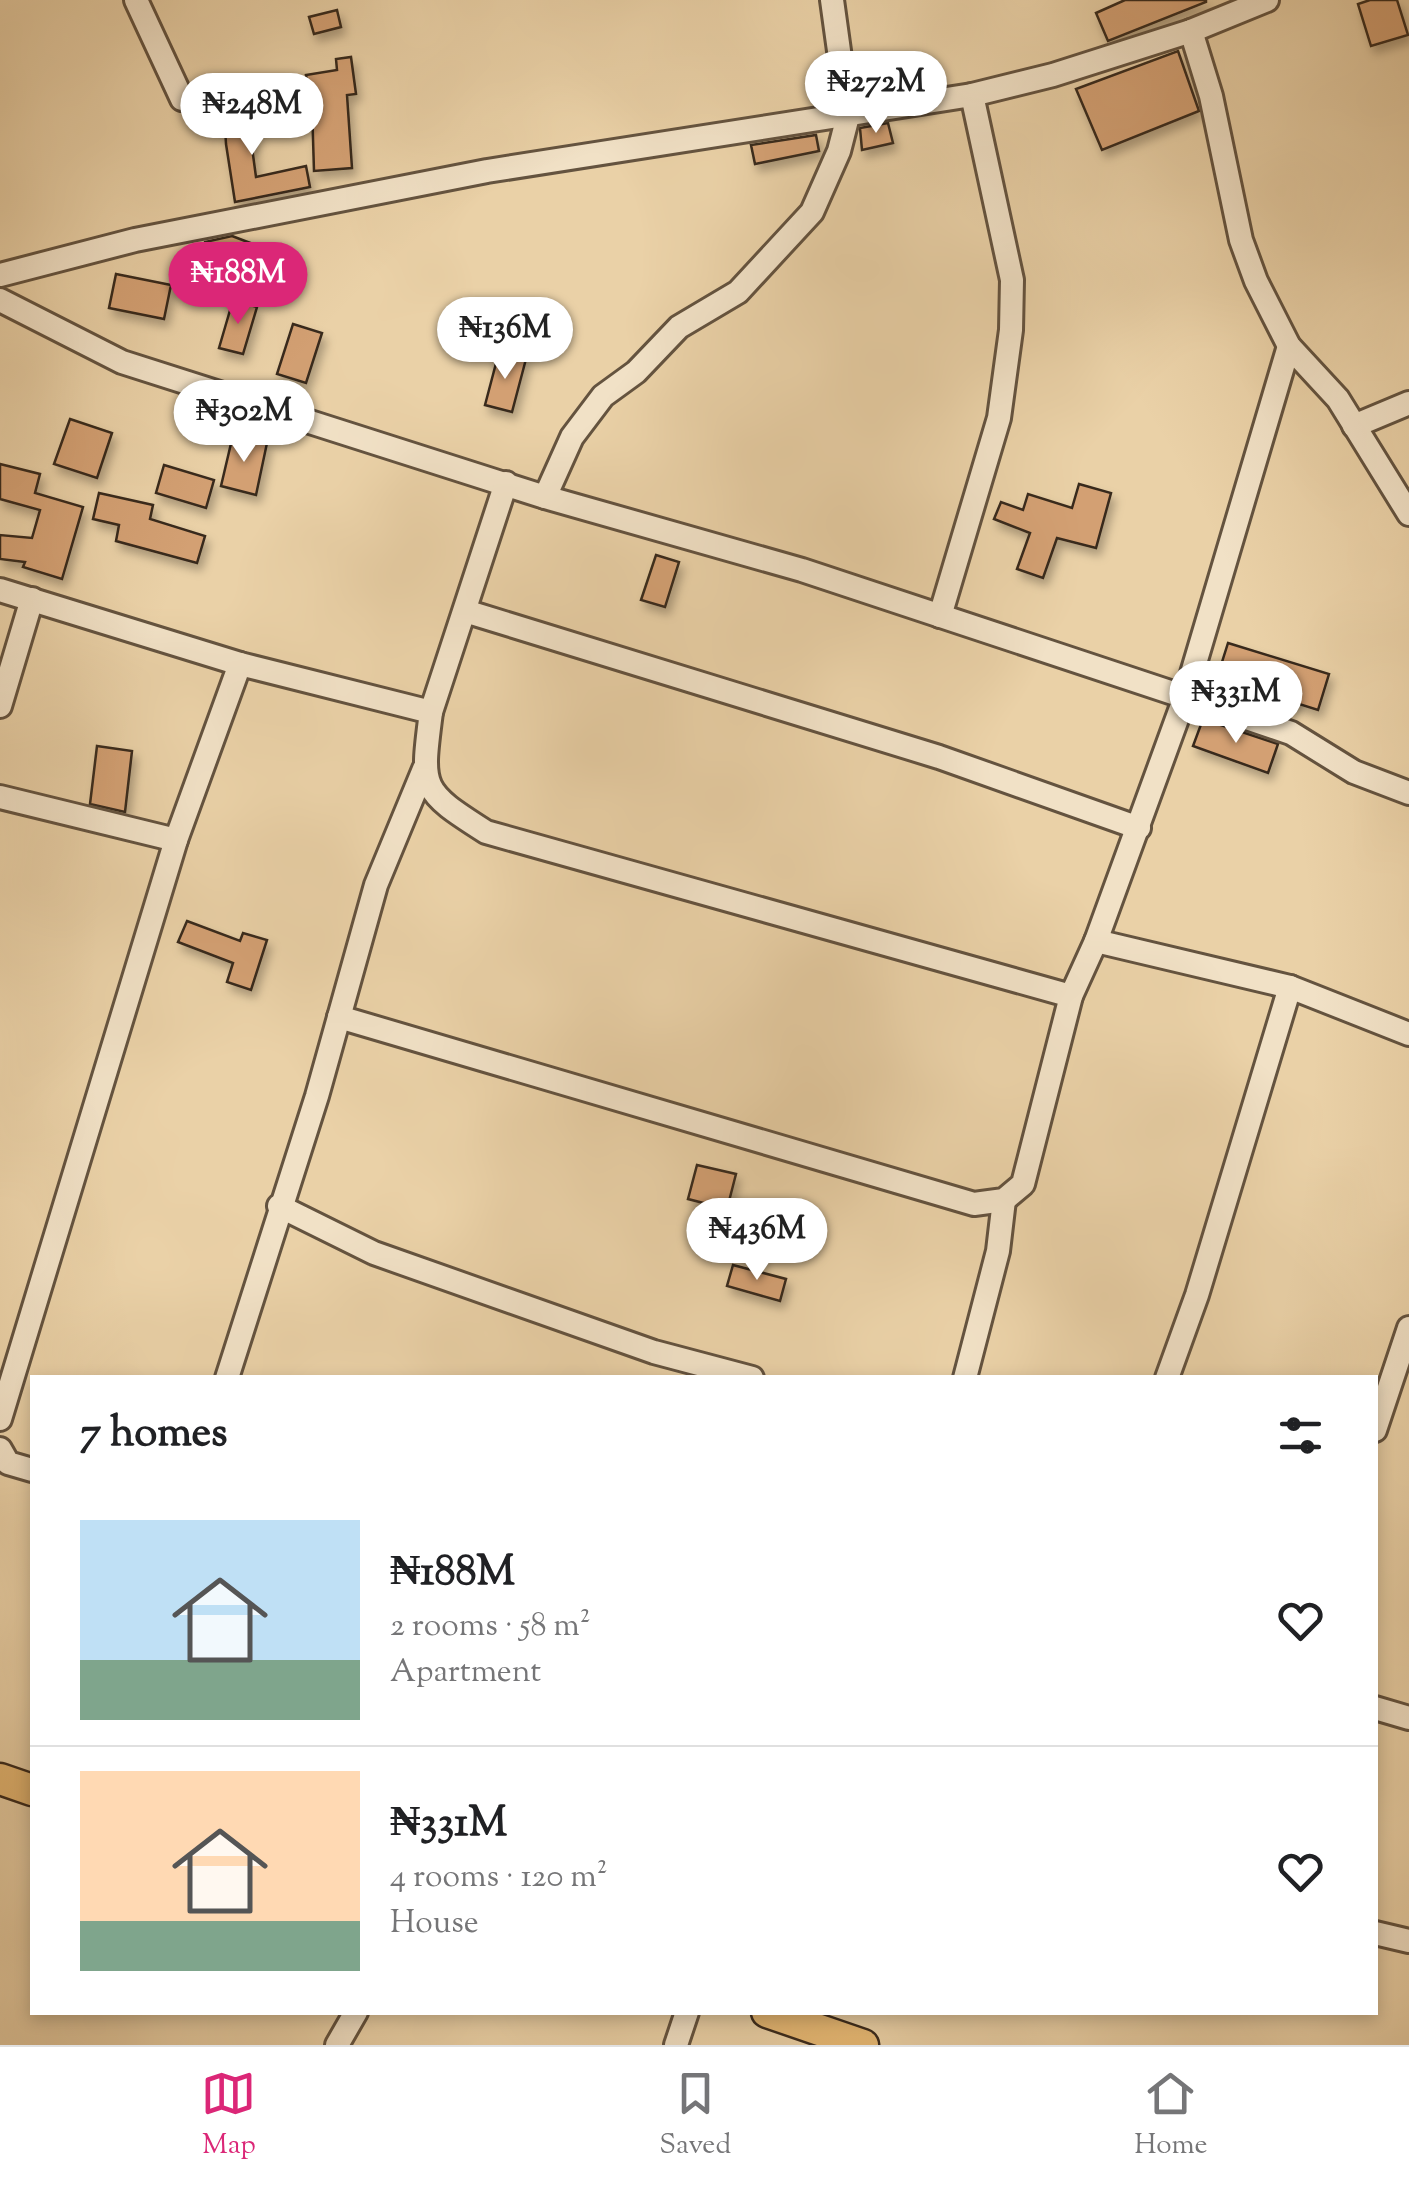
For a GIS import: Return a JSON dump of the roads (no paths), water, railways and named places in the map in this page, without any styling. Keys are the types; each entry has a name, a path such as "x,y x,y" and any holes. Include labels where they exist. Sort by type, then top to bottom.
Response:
{"main road":[{"path":"0,1779 30,1789"},
{"path":"775,2015 863,2045"}],"street":[{"path":"136,0 182,99"},
{"path":"545,497 572,437 603,396 636,372 679,326 738,292 812,212 839,151 848,116 832,0"},
{"path":"0,275 136,240 487,172 972,95 1053,75 1191,32 1267,0"},
{"path":"1191,32 1210,96 1241,240 1256,281 1290,346 1338,399 1409,514"},
{"path":"940,616 998,418 1011,330 1012,280 972,95"},
{"path":"0,300 122,362 545,497 802,570 1185,697 1291,733 1354,772 1409,793"},
{"path":"339,1017 974,1204 1004,1200 1022,1184 1071,996 1096,941 1185,697 1290,346"},
{"path":"1354,426 1409,403"},
{"path":"228,1375 376,884 424,769 432,712 506,483"},
{"path":"0,590 240,664 432,712"},
{"path":"0,706 32,599"},
{"path":"465,611 939,757 1139,828"},
{"path":"0,1419 176,840 240,664"},
{"path":"424,769 438,802 486,832 1071,996"},
{"path":"0,797 176,840"},
{"path":"1096,941 1290,988 1409,1034"},
{"path":"1169,1375 1290,988"},
{"path":"966,1375 998,1251 1004,1200"},
{"path":"279,1206 408,1266 654,1352 741,1375"},
{"path":"1378,1421 1409,1328"},
{"path":"0,1449 8,1463 30,1469"},
{"path":"1378,1709 1409,1718"},
{"path":"1378,1934 1409,1941"},
{"path":"337,2045 354,2015"},
{"path":"676,2045 686,2015"}]}
